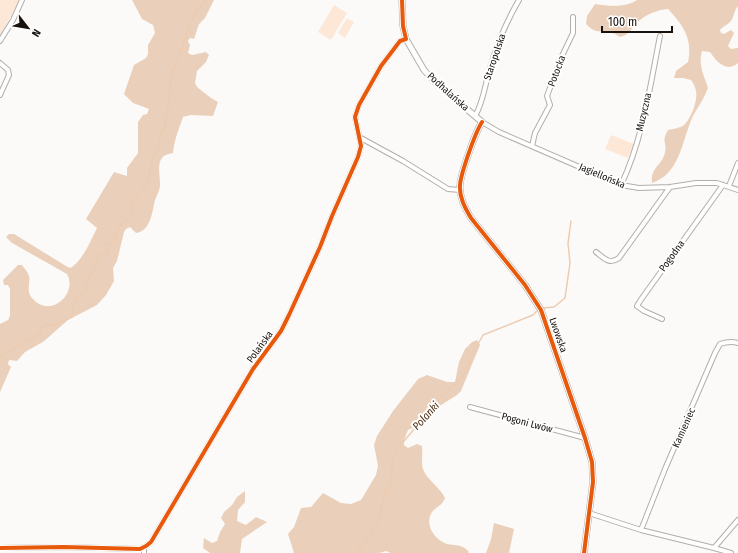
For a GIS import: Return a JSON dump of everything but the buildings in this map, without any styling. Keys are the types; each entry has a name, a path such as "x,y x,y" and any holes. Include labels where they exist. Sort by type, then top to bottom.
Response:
{"street":[{"path":"0,41 13,20 22,0"},
{"name":"Podhalańska","path":"402,0 406,39 427,74 475,116"},
{"name":"Staropolska","path":"475,116 479,109 489,70 504,30 519,0"},
{"name":"Potocka","path":"532,146 535,133 550,105 547,96 561,58 573,33 573,17"},
{"name":"Muzyczna","path":"621,185 626,176 637,143 649,93 660,36"},
{"name":"Polańska","path":"144,547 151,542 253,369 281,331 320,248 332,216 358,157 361,146 355,117 359,105 381,66 400,41 406,39"},
{"path":"0,63 8,70 9,75 0,95"},
{"name":"Jagiellońska","path":"475,116 499,132 621,185 639,188 670,187 696,183 717,183 738,190"},
{"name":"Lwowska","path":"482,122 475,137 462,176 460,190 462,201 471,218 525,285 541,310 585,438 592,465 593,482 584,553"},
{"path":"359,137 410,165 448,189 460,190"},
{"path":"729,186 738,163"},
{"name":"Pogodna","path":"662,319 644,311 637,306 723,185"},
{"path":"596,252 608,261 614,261 619,258 670,187"},
{"name":"Kamieniec","path":"642,530 665,469 715,353 720,344 727,342 738,343"},
{"name":"Pogoni Lwów","path":"470,407 585,438"},
{"path":"589,513 642,530 731,553"},
{"path":"714,548 738,520"},
{"path":"0,548 64,547 140,549 144,547 144,553"}],"shaded area":[{"path":"0,0 19,0 0,37"},
{"path":"132,0 214,0 205,18 199,24 194,39 190,38 188,41 190,45 188,53 192,55 206,52 209,55 206,62 197,71 195,83 197,87 218,102 213,116 191,115 183,117 173,153 164,156 160,161 160,187 148,225 141,232 136,233 130,227 124,232 117,261 113,268 114,281 106,295 97,305 68,320 43,342 25,352 17,361 9,360 8,364 11,367 0,392 0,324 8,320 10,316 10,289 8,285 4,285 3,280 18,265 22,265 29,276 29,293 33,299 40,304 47,306 55,305 61,301 66,296 69,289 67,274 12,243 6,237 9,234 14,234 70,268 82,256 97,228 86,219 114,172 127,176 127,168 138,153 138,122 143,115 147,114 149,109 133,103 124,94 134,65 146,58 148,54 148,45 155,33 153,25 142,19"},
{"path":"637,0 738,0 738,6 731,21 720,30 721,33 724,34 731,30 734,33 728,46 731,49 738,48 738,63 734,66 726,67 719,63 710,52 702,51 701,65 708,88 705,96 692,118 679,156 674,165 661,179 652,183 653,173 664,156 665,137 668,130 683,126 689,119 695,105 696,91 691,80 674,78 676,71 688,62 689,46 686,33 668,9 656,11 645,16 627,34 620,37 611,32 595,30 586,24 587,16 595,4 611,6 622,5 632,3"},
{"path":"334,5 347,13 331,40 318,32"},
{"path":"347,18 354,22 345,38 338,33"},
{"path":"611,135 634,144 628,158 605,149"},
{"path":"477,340 480,345 461,391 438,407 423,424 408,430 404,440 404,445 408,448 417,444 422,446 423,469 427,477 440,490 445,498 444,501 434,510 429,519 432,532 443,542 462,546 469,552 390,553 386,551 379,553 294,553 288,534 294,527 301,508 311,507 323,493 341,503 351,504 361,500 376,475 378,466 374,445 377,436 393,411 418,379 427,375 447,382 455,382 459,362 465,349 472,342"},
{"path":"245,491 245,502 238,510 237,521 246,525 256,517 267,522 242,539 240,553 210,553 203,548 204,538 212,543 217,541 225,524 221,518 224,512 232,505 237,497"},
{"path":"494,523 514,529 509,553 486,553 491,539"}],"waterway":[{"path":"0,358 4,353 40,334 41,327 44,325 53,325 72,317 73,304 77,296 84,292 87,280 96,266 98,258 100,255 108,253 109,251 106,249 106,246 108,243 114,242 117,238 113,235 114,232 117,232 122,223 131,216 133,210 132,200 138,196 138,193 147,182 153,158 160,146 159,136 165,127 171,75 196,12 206,0"},
{"name":"Polanki","path":"543,308 554,307 565,298 570,263 568,243 571,221"},
{"name":"Polanki","path":"355,553 372,534 379,519 385,492 390,484 393,459 399,447 441,397 462,377 483,335 533,315 537,311"}],"cycle path":[{"path":"0,548 64,547 140,549 151,542 253,369 281,331 289,315 358,157 361,146 355,117 359,105 381,66 400,41 406,39 403,26 402,0"},
{"path":"482,122 472,144 463,172 460,185 461,198 471,218 525,285 541,310 592,462 593,482 584,553"}]}
